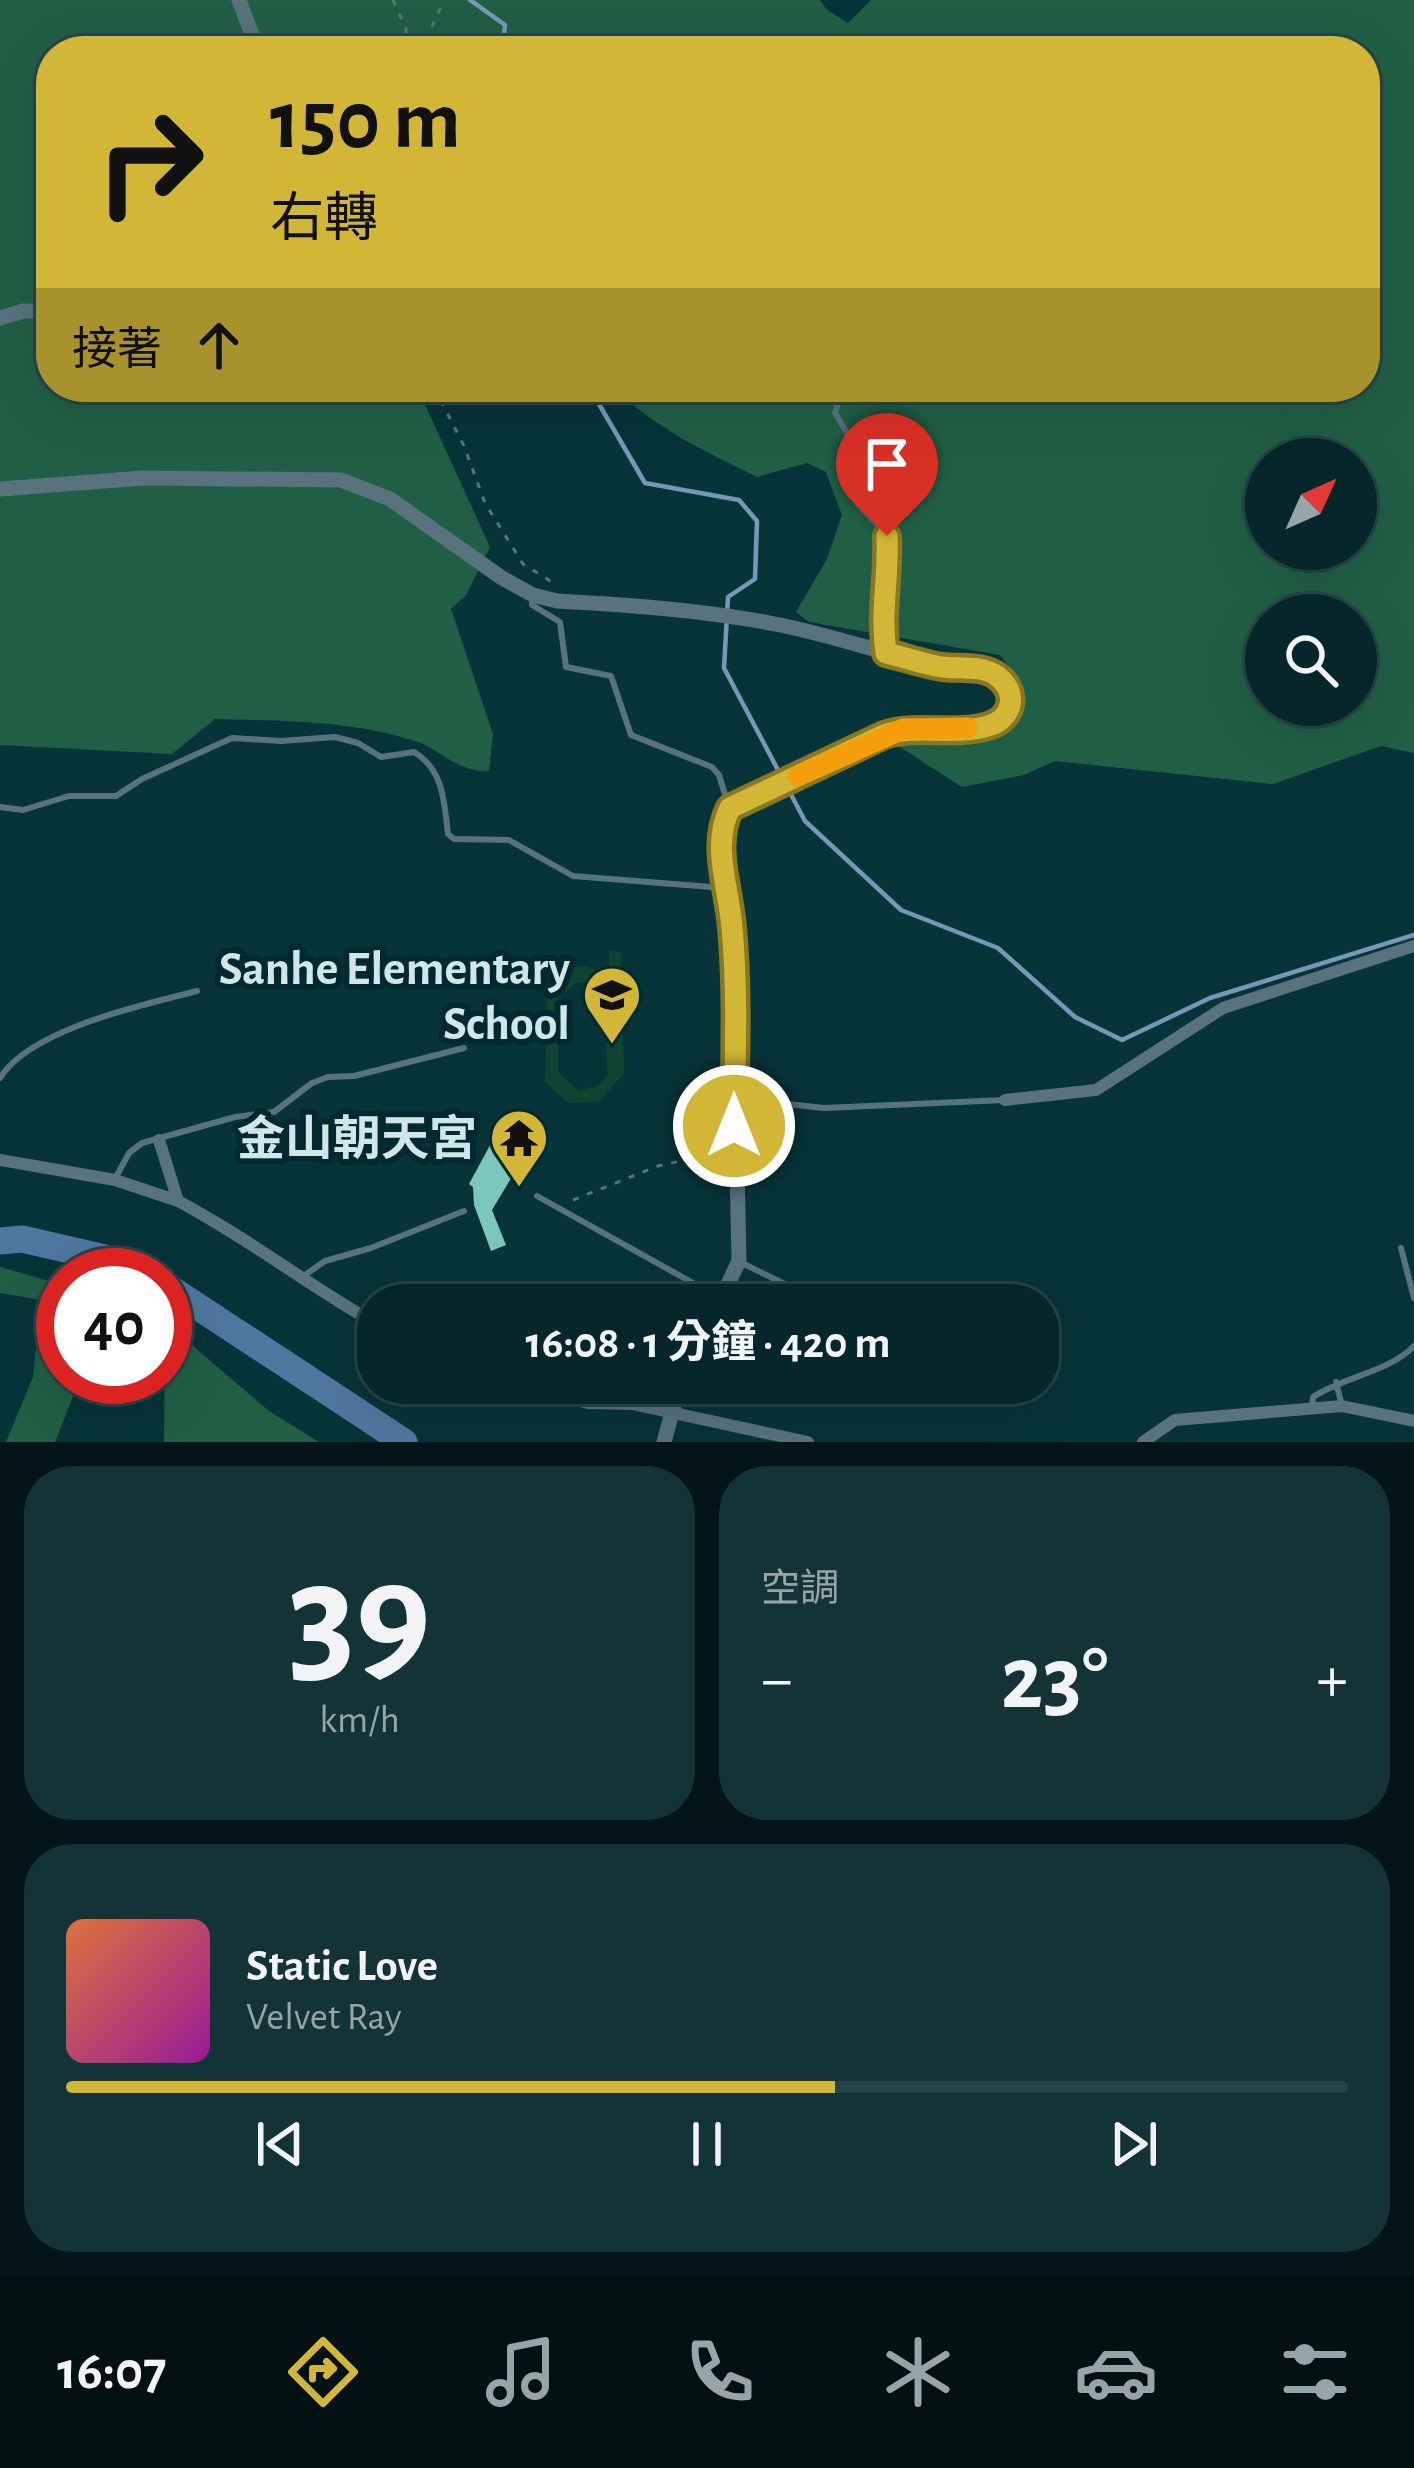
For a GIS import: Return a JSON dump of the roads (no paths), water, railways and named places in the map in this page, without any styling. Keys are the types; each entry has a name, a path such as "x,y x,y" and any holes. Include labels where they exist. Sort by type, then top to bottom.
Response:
{"street":[{"path":"238,0 252,36"},
{"path":"0,318 36,311"},
{"path":"0,489 143,478 341,480 390,499 533,595 777,624 941,667 982,669 998,677 1011,692 1011,708 1002,720 986,728 903,729 730,808 721,825 732,927 739,1262 729,1284"},
{"path":"1005,1100 1096,1090 1223,1009 1414,946"},
{"path":"159,1140 178,1201"},
{"path":"0,1160 115,1180 178,1201 357,1311"},
{"path":"632,1404 670,1416 808,1442"},
{"path":"664,1442 674,1404"},
{"path":"1142,1442 1175,1420 1312,1408 1342,1406 1414,1420"}],"lane":[{"path":"838,402 835,413 856,448 857,503 887,536 889,576 880,618 886,653"},
{"path":"533,595 532,605 560,622 566,667 611,676 631,735 712,767 730,808"},
{"path":"0,807 23,810 69,796 116,796 142,778 232,738 334,737 358,743 381,757 414,752 424,758 440,780 448,834 454,839 501,837 573,876 726,888"},
{"path":"0,1078 11,1059 104,1015 197,992"},
{"path":"115,1180 129,1153 142,1143 235,1117 274,1112 312,1083 328,1077 355,1076 464,1048"},
{"path":"735,1090 788,1105 824,1108 1005,1100"},
{"path":"537,1196 689,1284"},
{"path":"301,1278 325,1261 464,1211"},
{"path":"1401,1248 1414,1298"},
{"path":"739,1262 785,1284"},
{"path":"1312,1408 1313,1397 1336,1382 1399,1361 1414,1346"},
{"path":"1336,1382 1342,1406"}],"waterway":[{"path":"470,0 505,25 504,36"},
{"path":"598,402 645,483 739,500 757,521 755,579 728,597 724,668 805,821 901,910 998,948 1075,1017 1122,1040 1210,998 1414,935"},
{"path":"0,1241 22,1239 61,1248"},
{"path":"192,1303 404,1442"}],"place":[{"name":"Sanhe Elementary School","path":"612,1046"},
{"name":"金山朝天宮","path":"519,1189"}]}
